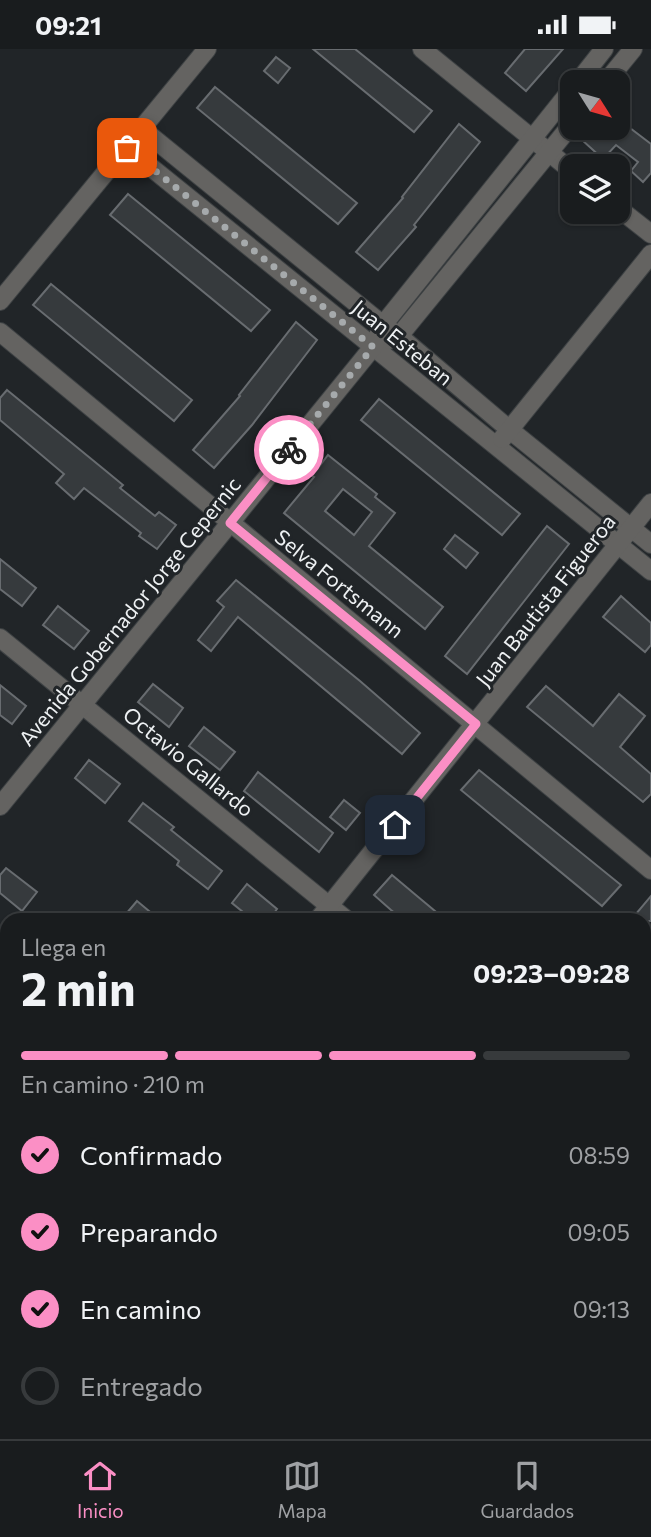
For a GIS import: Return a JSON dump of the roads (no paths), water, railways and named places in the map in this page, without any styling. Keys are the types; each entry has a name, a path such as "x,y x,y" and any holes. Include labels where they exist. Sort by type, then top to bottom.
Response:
{"street":[{"path":"0,301 207,49"},
{"path":"422,49 560,161"},
{"path":"587,70 604,49"},
{"path":"616,70 633,49"},
{"name":"Avenida Gobernador Jorge Cepernic","path":"0,806 373,347 383,325 560,104"},
{"name":"Juan Esteban","path":"142,129 651,544"},
{"name":"Avenida Gobernador Jorge Cepernic","path":"373,347 399,336 560,139"},
{"name":"Juan Esteban","path":"127,148 651,571"},
{"path":"630,217 651,234"},
{"path":"496,446 651,254"},
{"name":"Selva Fortsmann","path":"0,332 651,870"},
{"name":"Juan Bautista Figueroa","path":"324,913 651,503"},
{"name":"Octavio Gallardo","path":"0,638 339,913"}]}
